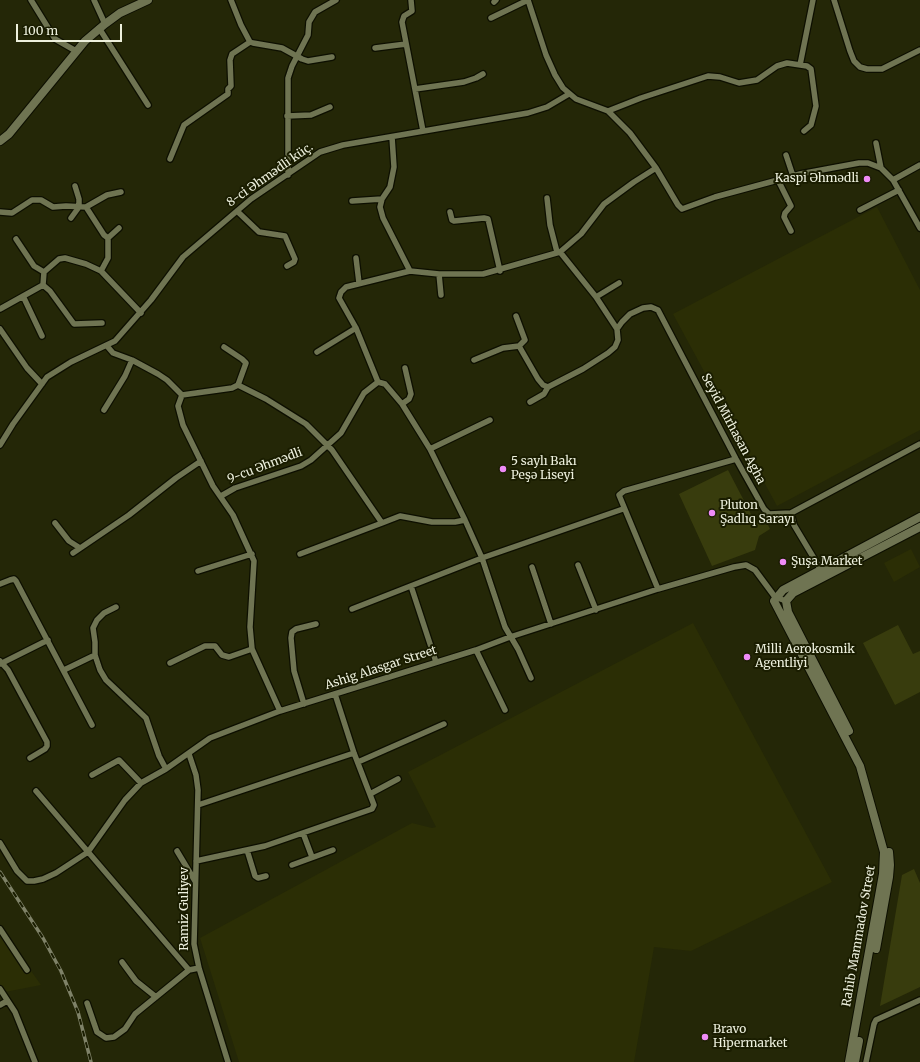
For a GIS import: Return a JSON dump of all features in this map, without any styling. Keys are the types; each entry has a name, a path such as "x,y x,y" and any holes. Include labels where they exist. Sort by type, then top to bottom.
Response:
{"main road":[{"path":"0,141 9,134 76,51 102,26 120,13 148,0"},
{"path":"787,600 823,573 920,517"},
{"path":"775,598 780,592 920,527"},
{"name":"Rahib Mammadov Street","path":"775,598 774,603 778,611 859,759"},
{"name":"Rahib Mammadov Street","path":"787,600 788,612 859,759 887,865 851,1060"}],"street":[{"path":"31,0 55,39 76,51"},
{"path":"94,0 102,26 148,105"},
{"path":"231,0 250,42 257,45 282,48 308,60 332,57"},
{"path":"288,175 288,78 308,35 309,22 315,12 336,0"},
{"path":"411,0 412,11 402,18 423,131"},
{"path":"491,18 528,0 540,38 555,76 569,94 589,105 608,111 630,133 656,168 678,205 682,209 715,197 793,176 859,163 874,164 881,168 892,180 920,228"},
{"path":"800,65 813,0"},
{"path":"834,0 850,52 854,61 860,67 882,69 920,50"},
{"path":"170,159 184,125 228,94 228,89 232,86 230,60 232,54 250,42"},
{"path":"375,48 406,44"},
{"path":"608,111 641,98 708,76 746,82 763,77 782,64 800,65 807,66 811,69 816,106 811,125 804,131"},
{"path":"415,89 464,82 483,74"},
{"name":"8-ci Əhmədli küç.","path":"0,444 42,384 57,370 107,346 127,330 183,257 237,211 320,152 332,148 528,113 547,107 569,94"},
{"path":"287,116 311,115 330,107"},
{"path":"392,137 394,167 390,187 382,199 380,207 383,218 410,271"},
{"path":"876,143 881,168"},
{"path":"786,155 793,176"},
{"path":"892,180 920,165"},
{"path":"531,678 518,649 505,627 482,558 430,450 402,404 385,384 378,382 356,328 339,298 341,292 346,287 410,271 471,276 500,271 559,252 581,234 604,204 656,168"},
{"path":"778,180 790,202 790,206 784,217 791,231"},
{"path":"71,218 79,207 79,199 74,186"},
{"path":"860,210 899,190"},
{"path":"0,212 12,214 32,200 41,200 53,207 86,207 107,196 121,192"},
{"path":"530,402 544,394 548,387 583,369 608,353 615,347 618,340 617,329 596,297 559,252 550,225 547,198"},
{"path":"352,201 382,199"},
{"path":"86,207 104,235 108,238"},
{"path":"237,211 259,232 285,236 295,259 294,262 287,266"},
{"path":"450,212 452,220 454,221 484,218 488,219 500,271"},
{"path":"102,272 108,258 108,238 111,233 119,228"},
{"path":"16,239 34,266 44,272"},
{"path":"43,285 44,272 62,258 86,264 102,272 140,313"},
{"path":"356,258 359,283"},
{"path":"439,274 441,295"},
{"path":"596,297 620,283"},
{"path":"0,309 43,285"},
{"path":"43,285 50,291 74,324 102,323"},
{"path":"23,296 42,336"},
{"name":"Seyid Mirhasan Agha","path":"617,329 630,314 643,308 651,307 658,310 736,460 764,510 772,515 791,513 920,444"},
{"path":"474,360 503,348 520,346 525,340 516,316"},
{"path":"317,352 356,328"},
{"path":"0,329 27,368 42,384"},
{"path":"107,346 113,353 132,360 168,380 182,395"},
{"path":"520,346 538,379 543,385 548,387"},
{"path":"182,395 232,388 238,385 246,363 224,347"},
{"path":"104,410 125,376 132,360"},
{"path":"402,404 409,399 411,394 405,368"},
{"name":"9-cu Əhmədli","path":"221,496 235,488 301,466 341,433 350,421 364,393 378,382"},
{"path":"238,385 266,399 306,424 328,445 382,523"},
{"path":"182,395 178,406 180,417 213,486 233,515 252,554 254,567 250,627 252,649 280,711"},
{"path":"430,450 490,420"},
{"path":"658,589 623,509 619,495 624,491 736,460"},
{"path":"73,553 128,515 176,478 201,461"},
{"path":"352,609 482,558 623,509"},
{"path":"791,513 794,525 823,573"},
{"path":"300,554 400,516 432,522 455,522 465,520"},
{"path":"55,523 69,541 80,548"},
{"path":"198,570 252,554"},
{"path":"578,565 596,610"},
{"name":"Ashig Alasgar Street","path":"0,843 26,881 34,881 56,873 88,852 125,800 141,783 189,754 210,738 280,711 476,650 510,637 734,566 746,565 755,570 775,598"},
{"path":"532,567 551,624"},
{"path":"0,584 14,579 16,581 92,725"},
{"path":"411,586 436,662"},
{"path":"775,598 787,600"},
{"path":"116,607 104,613 97,620 93,628 95,655 100,670 106,680 146,718 159,756 166,769"},
{"path":"304,704 294,671 291,638 292,632 296,629 316,624"},
{"path":"30,758 45,749 47,746 46,742 8,670 1,663 48,640"},
{"path":"170,663 205,646 215,646 222,655 229,657 252,649"},
{"path":"476,650 505,710"},
{"path":"64,670 95,655"},
{"path":"196,861 247,850 303,833 372,809 374,805 354,753 335,694"},
{"path":"358,762 444,724"},
{"path":"198,805 354,753"},
{"name":"Ramiz Guliyev","path":"189,754 196,775 198,805 194,929 199,968 228,1062"},
{"path":"92,775 114,761 119,760 141,783"},
{"path":"370,794 398,779"},
{"path":"36,791 189,970"},
{"path":"303,833 312,857"},
{"path":"247,850 255,876 258,878 266,876"},
{"path":"292,864 333,850"},
{"path":"177,851 195,881"},
{"path":"0,938 1,930"},
{"path":"1,930 27,970"},
{"path":"122,962 136,981 156,997"},
{"path":"87,1003 97,1032 106,1038 119,1035 135,1014 189,970 199,968"},
{"path":"0,989 15,1012 35,1062"},
{"path":"866,1062 876,1020 920,1000"},
{"path":"0,1005 7,1001"}],"shaded area":[{"path":"877,207 920,290 920,430 777,506 673,314"},
{"path":"728,470 753,518 756,522 768,525 770,529 759,536 755,550 712,566 679,494"},
{"path":"911,549 920,567 894,582 884,563"},
{"path":"693,623 832,882 691,951 654,947 634,1062 239,1062 200,938 412,823 432,828 436,827 408,772"},
{"path":"898,625 913,654 920,651 920,692 895,705 863,643"},
{"path":"914,869 920,883 920,987 880,1006 902,875"},
{"path":"0,927 41,985 0,993"}],"railway":[{"path":"0,872 43,938 61,971 78,1012 91,1062"}],"place":[{"name":"Kaspi Əhmədli","path":"867,179"},
{"name":"5 saylı Bakı Peşə Liseyi","path":"503,469"},
{"name":"Pluton Şadlıq Sarayı","path":"712,513"},
{"name":"Şuşa Market","path":"783,562"},
{"name":"Milli Aerokosmik Agentliyi","path":"747,657"},
{"name":"Bravo Hipermarket","path":"705,1037"}]}
